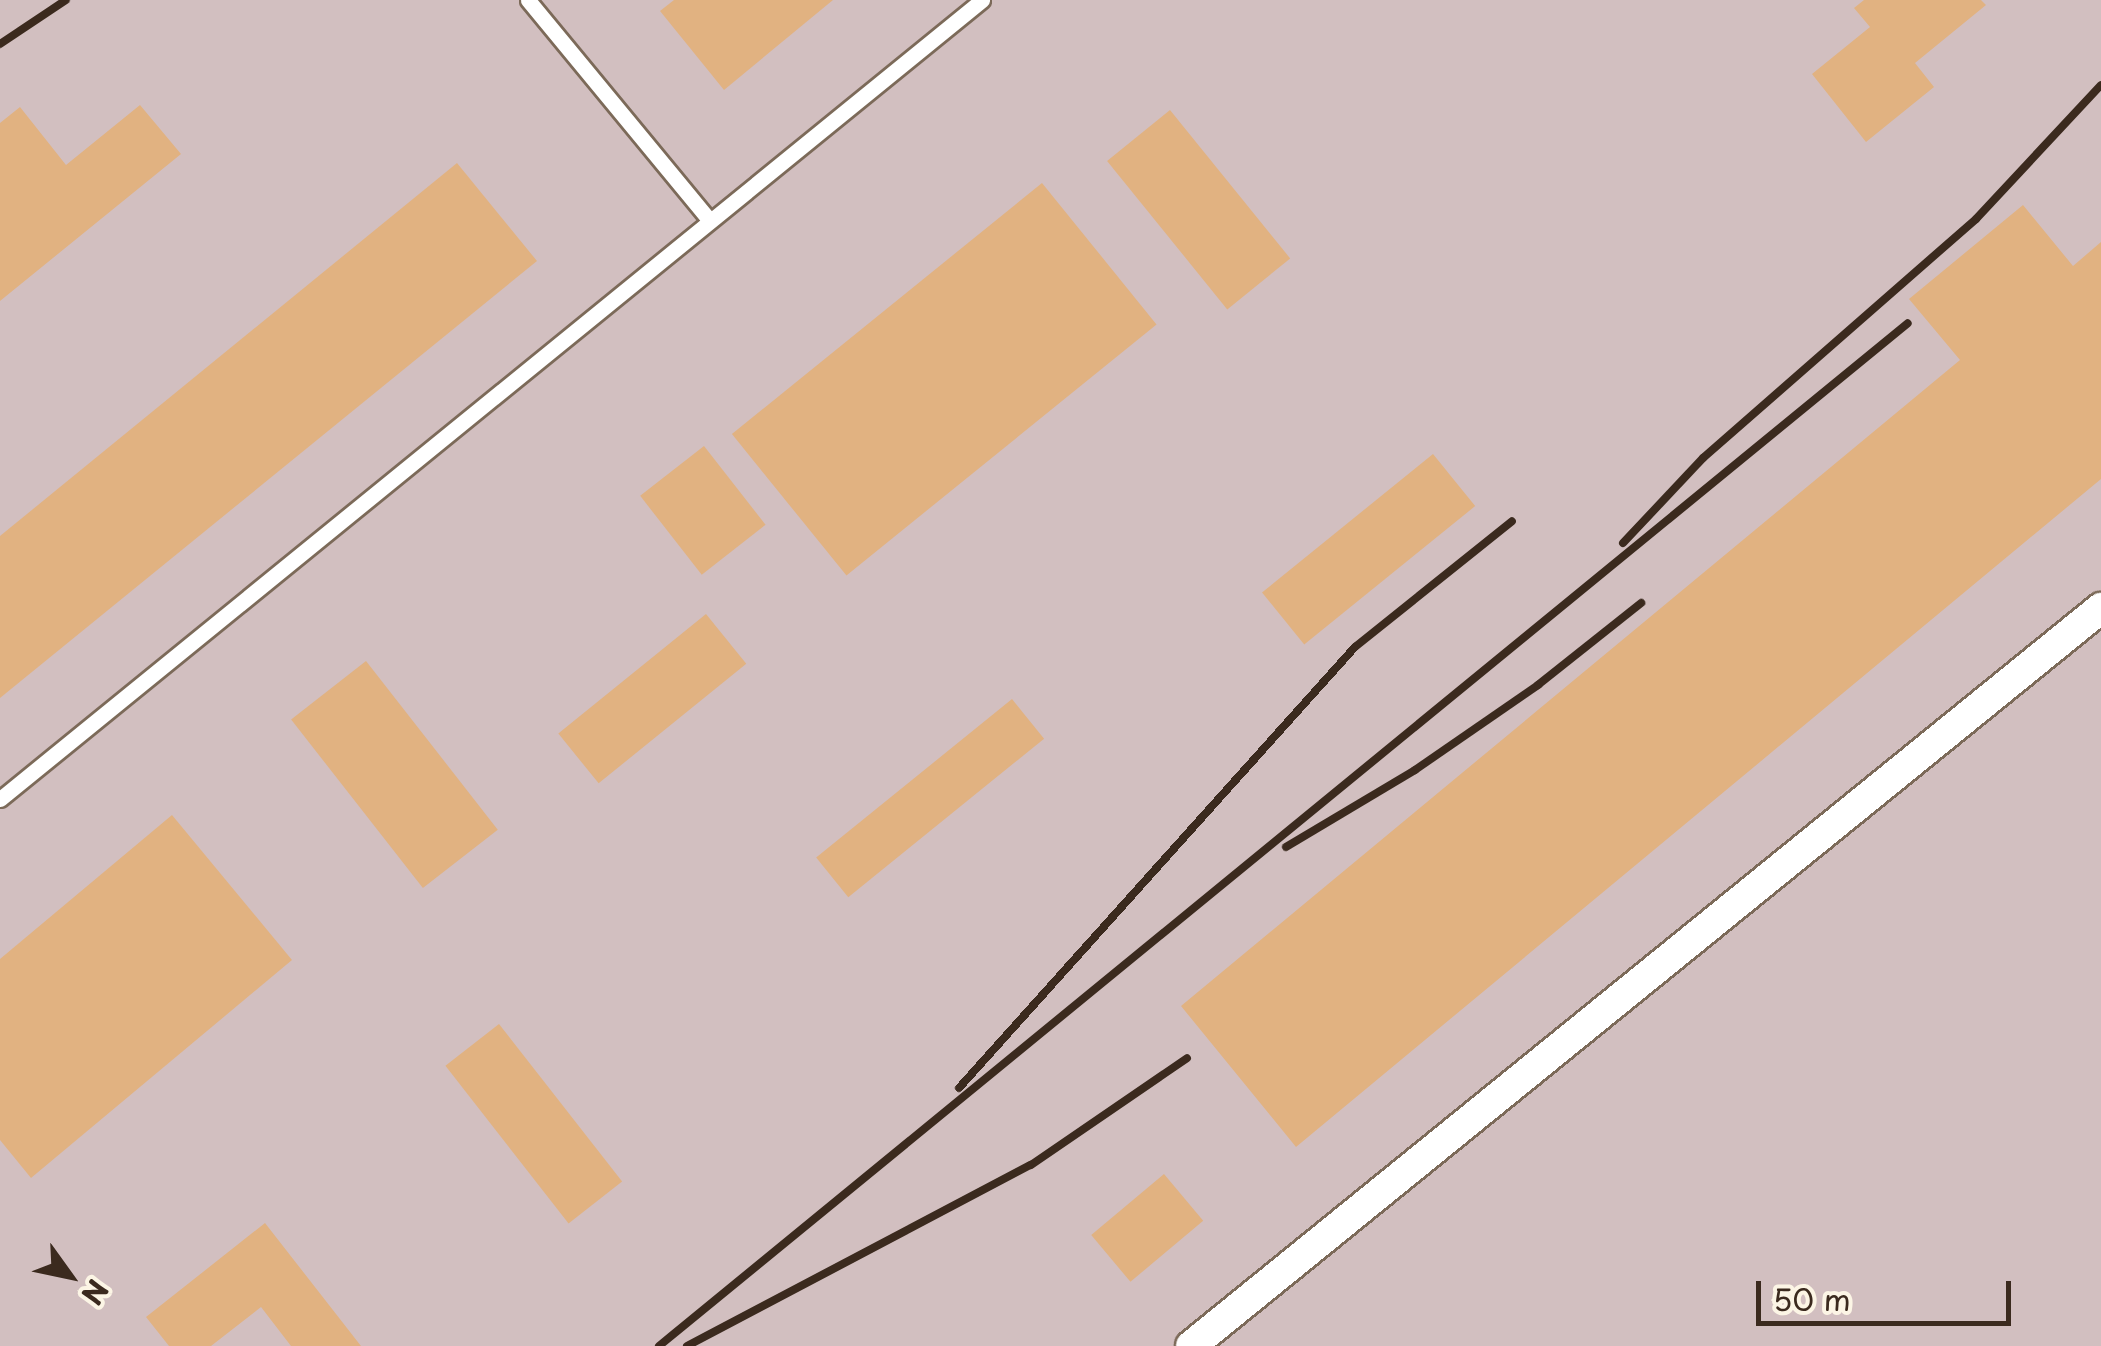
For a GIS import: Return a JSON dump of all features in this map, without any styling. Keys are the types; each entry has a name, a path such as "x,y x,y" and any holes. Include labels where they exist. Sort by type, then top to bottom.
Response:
{"street":[{"path":"1192,1346 2101,608"}],"lane":[{"path":"528,0 710,221"},
{"path":"0,799 982,0"}],"shaded area":[{"path":"0,0 2101,0 2101,1346 0,1346"}],"building":[{"path":"674,0 833,0 724,90 660,11"},
{"path":"1864,0 1981,0 1986,5 1915,63 1934,87 1866,142 1812,74 1870,27 1854,8"},
{"path":"140,105 181,154 0,301 0,123 20,107 66,165"},
{"path":"1170,110 1290,258 1227,309 1107,161"},
{"path":"457,163 537,261 0,698 0,536"},
{"path":"1042,183 1157,324 846,576 732,434"},
{"path":"2023,205 2073,266 2101,242 2101,479 1296,1147 1181,1006 1960,360 1909,299"},
{"path":"704,446 766,525 702,575 640,496"},
{"path":"1433,454 1475,506 1304,645 1262,592"},
{"path":"706,614 746,664 599,783 558,734"},
{"path":"366,661 498,830 423,888 291,719"},
{"path":"1012,699 1044,739 848,897 816,858"},
{"path":"172,815 292,960 31,1178 0,1140 0,959"},
{"path":"499,1024 622,1182 569,1223 445,1066"},
{"path":"1164,1174 1203,1221 1130,1282 1091,1235"},
{"path":"265,1223 361,1346 291,1346 261,1307 211,1346 169,1346 146,1317"}],"railway":[{"path":"0,44 66,0"},
{"path":"1623,543 1703,458 1976,219 2101,85"},
{"path":"659,1346 1908,323"},
{"path":"959,1088 1355,647 1512,521"},
{"path":"1286,847 1415,770 1538,685 1641,603"},
{"path":"687,1346 1031,1165 1187,1058"}]}
